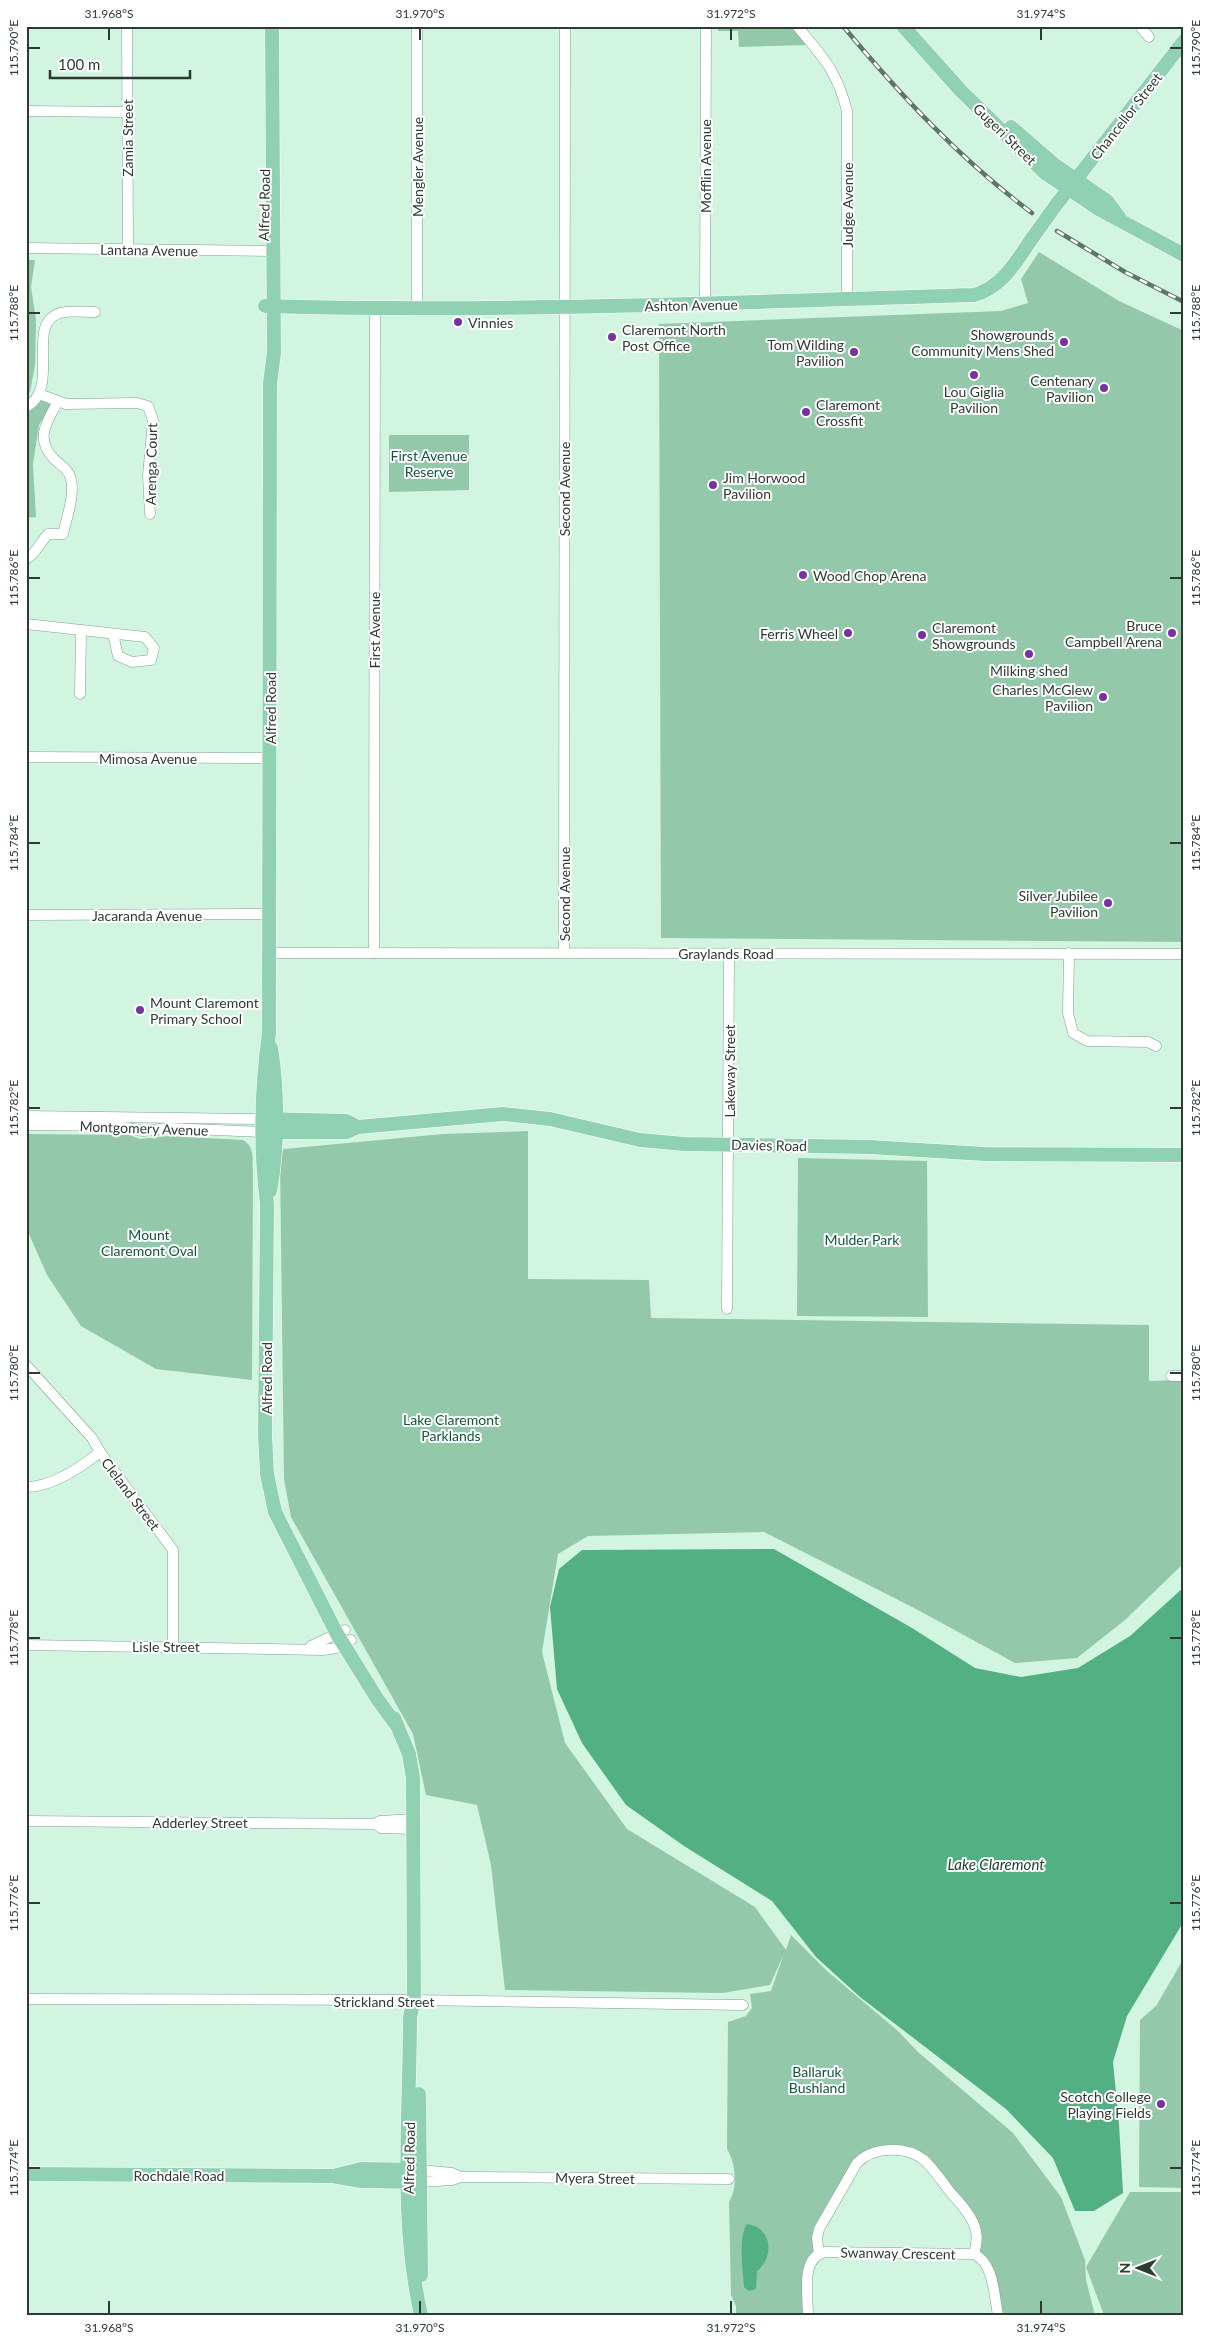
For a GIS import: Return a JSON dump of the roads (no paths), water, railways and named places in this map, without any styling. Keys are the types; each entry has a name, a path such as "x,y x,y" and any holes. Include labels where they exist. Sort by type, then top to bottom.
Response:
{"main road":[{"name":"Alfred Road","path":"264,26 268,251"},
{"name":"Alfred Road","path":"272,26 268,306 264,353 270,383 268,953 269,1033 275,1071 263,1168 267,1204 265,1436 267,1474 275,1512 293,1548 344,1637 398,1726 409,1754 414,1778 414,2000 418,2017 410,2256 421,2315"},
{"name":"Gugeri Street","path":"903,26 961,91 1045,173 1107,201 1123,221 1184,255"},
{"name":"Gugeri Street","path":"914,26 1024,140 1071,185"},
{"name":"Chancellor Street","path":"1071,185 1184,41"},
{"name":"Ashton Avenue","path":"268,306 564,307 705,305 974,295 986,292 1000,282 1071,185"},
{"name":"Davies Road","path":"268,1125 346,1121 358,1127 503,1114 550,1118 651,1141 728,1145 870,1147 986,1154 1184,1155"},
{"name":"Rochdale Road","path":"26,2174 332,2176 361,2181 414,2176"},
{"name":"Alfred Road","path":"414,2176 420,2270 428,2315"}],"street":[{"name":"Zamia Street","path":"127,26 128,249"},
{"name":"Mengler Avenue","path":"416,26 417,307"},
{"name":"Second Avenue","path":"564,952 565,26"},
{"name":"Mofflin Avenue","path":"705,305 706,26"},
{"name":"Judge Avenue","path":"797,26 829,64 841,85 847,111 847,299"},
{"path":"1140,26 1149,37"},
{"path":"26,111 127,112"},
{"name":"Lantana Avenue","path":"26,248 268,251"},
{"name":"First Avenue","path":"374,953 375,307"},
{"path":"26,407 40,394 43,376 44,329 49,319 61,312 95,312"},
{"name":"Arenga Court","path":"40,394 57,403 137,403 148,406 153,420 148,476 150,514"},
{"path":"26,559 34,553 40,542 48,534 63,534 70,501 70,477 64,467 48,452 44,441 44,427 57,403"},
{"path":"26,624 114,634"},
{"path":"80,694 81,631"},
{"name":"Mimosa Avenue","path":"26,758 270,758"},
{"name":"Jacaranda Avenue","path":"26,915 268,914"},
{"name":"Graylands Road","path":"268,953 1184,954"},
{"name":"Lakeway Street","path":"727,1309 730,953"},
{"path":"1069,953 1068,1013 1072,1033 1087,1041 1148,1042 1156,1046"},
{"name":"Montgomery Avenue","path":"26,1116 268,1125"},
{"name":"Montgomery Avenue","path":"26,1125 118,1126 143,1131 169,1128 268,1125"},
{"name":"Cleland Street","path":"26,1365 92,1438 100,1452 173,1550 173,1646"},
{"path":"1171,1376 1184,1376"},
{"path":"26,1487 40,1487 88,1461 100,1452"},
{"name":"Lisle Street","path":"26,1645 305,1648 323,1650 344,1637"},
{"name":"Adderley Street","path":"26,1821 374,1824 380,1821 415,1824"},
{"name":"Strickland Street","path":"26,1999 414,2000 742,2006"},
{"path":"808,2315 808,2272 811,2261 819,2254 817,2238 819,2229 857,2163 866,2155 876,2150 912,2153 924,2160 968,2214 976,2229 977,2241 974,2254"},
{"name":"Myera Street","path":"414,2176 452,2173 462,2177 730,2179"},
{"name":"Swanway Crescent","path":"819,2254 974,2254 983,2258 988,2268 998,2315"}],"water":[{"name":"Lake Claremont","path":"774,1549 912,1628 975,1668 1021,1677 1078,1668 1130,1636 1184,1587 1184,1921 1127,2016 1113,2062 1123,2193 1094,2211 1075,2211 1053,2158 1006,2109 860,1997 816,1957 772,1901 684,1846 626,1805 582,1743 557,1689 550,1607 559,1569 582,1550"},
{"path":"747,2224 755,2226 762,2231 768,2243 767,2258 757,2271 756,2289 749,2291 744,2287 742,2254 744,2229"}],"railway":[{"path":"843,26 886,77 932,125 980,171 1032,213"},
{"path":"1057,231 1125,272 1184,302"}],"place":[{"name":"Vinnies","path":"458,322"},
{"name":"Claremont North Post Office","path":"612,337"},
{"name":"Showgrounds Community Mens Shed","path":"1064,342"},
{"name":"Tom Wilding Pavilion","path":"854,352"},
{"name":"Lou Giglia Pavilion","path":"974,375"},
{"name":"Centenary Pavilion","path":"1104,388"},
{"name":"Claremont Crossfit","path":"806,412"},
{"name":"Jim Horwood Pavilion","path":"713,485"},
{"name":"Wood Chop Arena","path":"803,575"},
{"name":"Ferris Wheel","path":"848,633"},
{"name":"Bruce Campbell Arena","path":"1172,633"},
{"name":"Claremont Showgrounds","path":"922,635"},
{"name":"Milking shed","path":"1029,654"},
{"name":"Charles McGlew Pavilion","path":"1103,697"},
{"name":"Silver Jubilee Pavilion","path":"1108,903"},
{"name":"Mount Claremont Primary School","path":"140,1010"},
{"name":"Scotch College Playing Fields","path":"1161,2104"}],"park label":[{"name":"First Avenue Reserve","path":"429,464"},
{"name":"Mulder Park","path":"862,1239"},
{"name":"Mount Claremont Oval","path":"149,1242"},
{"name":"Lake Claremont Parklands","path":"451,1428"},
{"name":"Ballaruk Bushland","path":"817,2080"}]}
